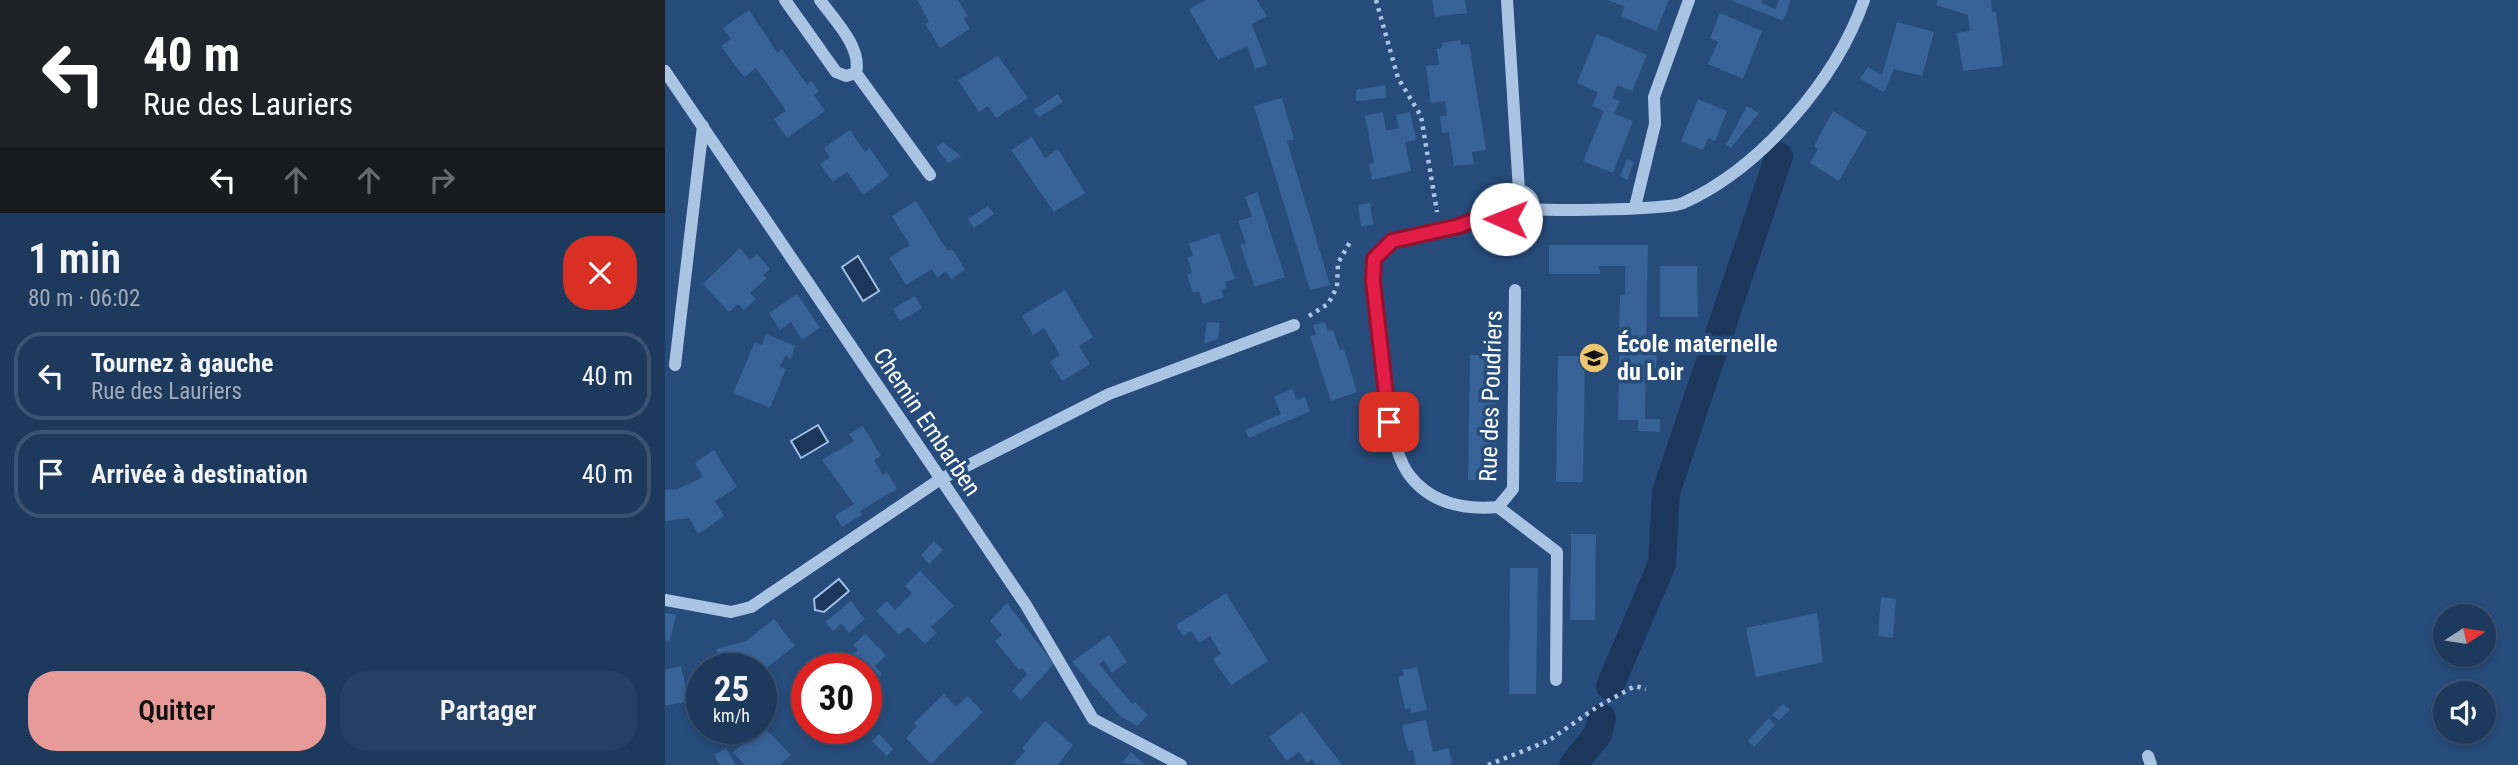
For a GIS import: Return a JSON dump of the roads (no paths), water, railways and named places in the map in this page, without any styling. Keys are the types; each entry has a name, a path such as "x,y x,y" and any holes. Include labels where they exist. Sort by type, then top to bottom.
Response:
{"street":[{"path":"785,0 836,72 846,76 856,73"},
{"path":"820,0 855,51 859,63 856,73"},
{"path":"1507,0 1519,191"},
{"path":"1635,207 1655,124 1654,97 1689,0"},
{"path":"1534,209 1681,205 1753,159 1822,82 1864,0"},
{"name":"Chemin Embarben","path":"665,71 1026,605 1093,719 1181,765"},
{"path":"856,73 929,175"},
{"path":"675,365 703,126"},
{"path":"1519,191 1529,195 1534,209 1529,219 1521,224 1510,223 1501,210 1505,196 1519,191"},
{"path":"1498,507 1468,509 1436,498 1409,476 1389,422 1373,281 1374,259 1392,241 1440,230 1501,210"},
{"name":"Rue des Poudriers","path":"1515,290 1513,489 1498,507 1557,552 1556,680"},
{"path":"665,600 731,612 751,607 939,480 1109,394 1294,325"}],"water":[{"path":"858,256 879,291 863,301 842,267"},
{"path":"818,425 828,442 801,458 791,441"},
{"path":"839,579 849,591 824,612 815,610 814,599"}],"waterway":[{"path":"1610,686 1662,564 1666,492 1779,156"},
{"path":"1573,765 1598,734 1602,718"}],"place":[{"name":"École maternelle du Loir","path":"1594,358"}]}
